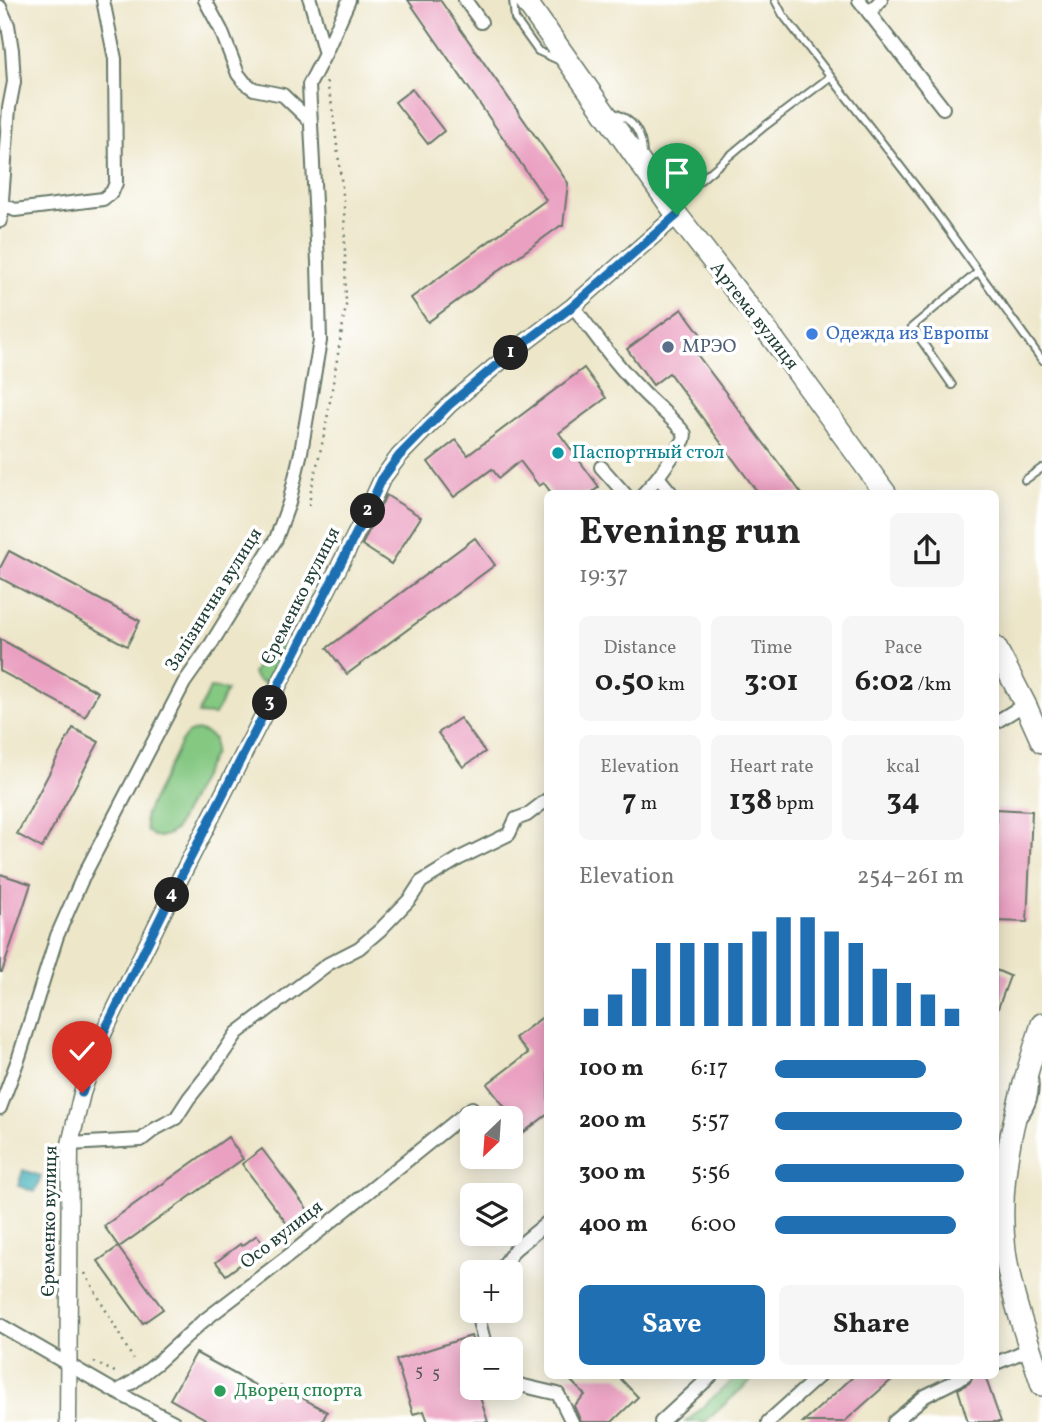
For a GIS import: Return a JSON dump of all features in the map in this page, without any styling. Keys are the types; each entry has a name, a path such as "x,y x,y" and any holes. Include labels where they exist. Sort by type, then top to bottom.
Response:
{"highway":[{"name":"Артема вулиця","path":"525,0 673,210 774,340 883,490"},
{"path":"999,654 1042,742"},
{"path":"1042,1024 1012,1129 999,1218 1013,1294 1042,1385"}],"street":[{"path":"4,205 15,210 103,199 112,192 116,183 115,59 103,0"},
{"path":"205,0 221,30 238,74 245,83 254,89 283,95 310,121"},
{"path":"310,0 323,59"},
{"name":"Залізнична вулиця","path":"0,1108 57,936 82,879 184,683 276,539 289,503 301,452 320,341 309,85 349,0"},
{"path":"465,0 481,22"},
{"path":"859,0 943,108"},
{"path":"869,13 881,0"},
{"path":"0,7 8,25 14,82 9,108 2,200 4,205 0,221"},
{"name":"Єременко вулиця","path":"68,1422 70,1144 82,1093 102,1036 169,900 382,479 399,456 449,405 573,306 673,210"},
{"path":"573,306 614,360 685,434 684,440 647,490"},
{"path":"601,467 621,490"},
{"path":"658,477 669,490"},
{"path":"999,720 1025,704"},
{"path":"70,1144 141,1140 176,1118 237,1033 328,964 359,948 410,899 421,882 460,858 509,834 516,820 527,816 544,802"},
{"name":"Осо вулиця","path":"116,1392 134,1382 202,1322 460,1118"},
{"path":"507,1260 515,1249 544,1225"},
{"path":"0,1325 69,1366 174,1422"},
{"path":"999,1362 1030,1349"},
{"path":"661,1422 708,1379"},
{"path":"768,1422 816,1379"},
{"path":"894,1422 925,1396 959,1379"},
{"path":"523,1386 558,1394 572,1422"}],"lane":[{"path":"513,0 515,19 538,51 572,66"},
{"path":"775,0 783,15 928,202 1042,360"},
{"path":"673,210 765,126 830,76"},
{"path":"952,385 912,327 978,272"},
{"path":"1025,480 1042,468"}],"path":[{"path":"310,506 346,306 344,203 332,106 323,59"},
{"path":"81,1267 133,1359"},
{"path":"95,1363 119,1374"}],"green space":[{"path":"271,640 285,646 266,684 256,679 253,673"},
{"path":"210,688 227,690 215,715 198,714"},
{"path":"197,730 214,739 214,753 175,830 167,835 154,836 147,831 146,813 181,742 187,734"},
{"path":"734,1379 753,1379 705,1422 686,1422"}],"water":[{"path":"23,1170 41,1176 35,1192 18,1186"}],"building":[{"path":"408,0 440,0 568,183 563,226 428,322 411,298 546,200"},
{"path":"412,89 444,131 428,144 395,102"},
{"path":"682,309 708,344 696,353 799,490 756,490 669,373 653,385 627,349"},
{"path":"584,368 606,398 559,433 599,487 595,490 549,490 544,483 539,486 520,461 499,478 492,469 454,497 428,462 456,440 468,455"},
{"path":"386,495 421,517 391,564 362,545"},
{"path":"475,538 495,565 347,674 327,648"},
{"path":"9,551 140,621 127,646 0,578 0,568"},
{"path":"0,639 98,692 85,717 0,671"},
{"path":"460,718 485,752 463,767 438,733"},
{"path":"73,728 99,742 42,848 17,834"},
{"path":"999,809 1032,811 1027,922 999,921"},
{"path":"0,874 31,884 2,972 0,972"},
{"path":"999,971 1010,976 999,1006"},
{"path":"544,1016 544,1117 524,1132 523,1106 504,1106 487,1084 528,1053 515,1038"},
{"path":"228,1137 243,1159 119,1247 104,1226"},
{"path":"262,1149 308,1210 288,1225 242,1164"},
{"path":"257,1235 265,1246 226,1275 216,1262"},
{"path":"118,1247 163,1309 143,1323 98,1261"},
{"path":"460,1340 460,1400 481,1400 488,1422 428,1422 424,1411 413,1414 396,1360"},
{"name":"Дворец спорта","path":"196,1353 275,1396 281,1386 327,1412 322,1422 211,1422 170,1399"},
{"path":"569,1379 621,1379 638,1397 612,1422 581,1422 574,1406 585,1395"},
{"path":"851,1379 893,1379 844,1422 803,1422"},
{"path":"972,1379 986,1379 1001,1422 968,1422 958,1389"}],"place":[{"name":"Одежда из Европы","path":"812,334"},
{"name":"МРЭО","path":"668,347"},
{"name":"Паспортный стол","path":"558,453"},
{"name":"Дворец спорта","path":"220,1391"}],"route":[{"path":"82,1093 102,1036 382,479 399,456 449,405 573,306 677,215"}]}
